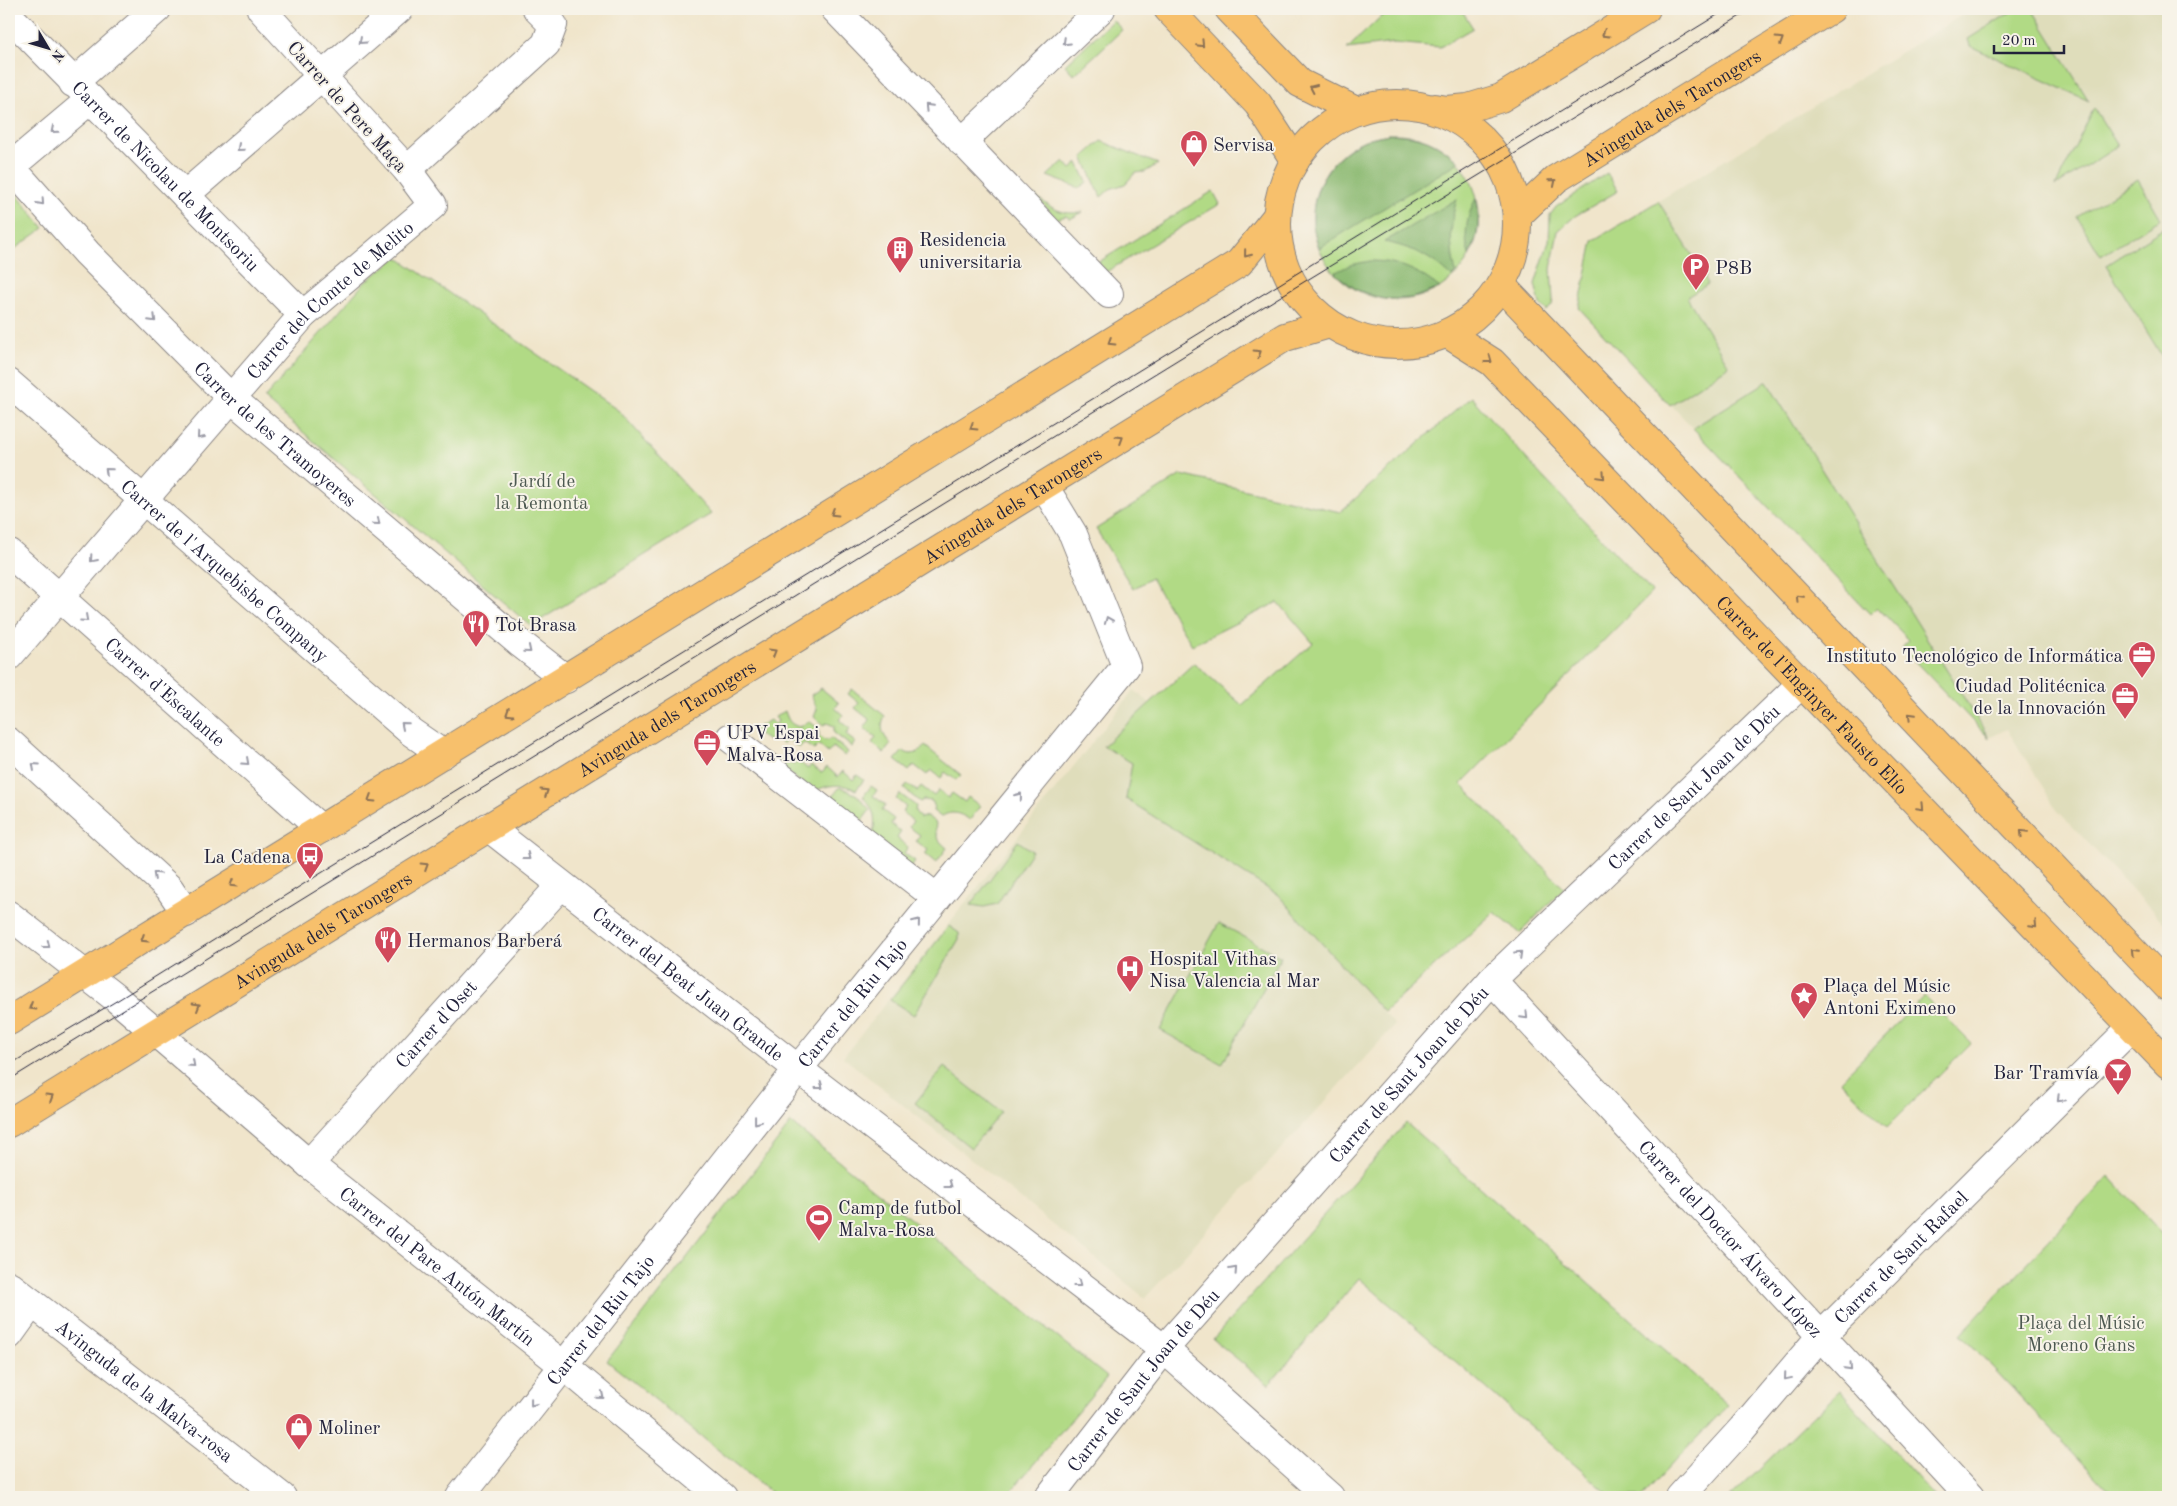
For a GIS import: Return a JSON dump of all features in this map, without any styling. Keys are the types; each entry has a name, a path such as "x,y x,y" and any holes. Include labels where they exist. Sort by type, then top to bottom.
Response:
{"main road":[{"path":"1168,9 1258,104 1295,161"},
{"path":"1229,9 1300,83 1356,111"},
{"path":"1418,105 1456,120 1478,134 1502,163 1512,188 1518,215 1515,252 1501,286 1478,314 1448,334 1425,342 1375,343 1351,336 1329,324 1310,308 1289,278 1279,248 1277,216 1283,188 1295,161 1307,145 1321,131 1338,119 1376,105 1397,103 1418,105 1447,110 1468,108 1501,98 1646,9"},
{"name":"Avinguda dels Tarongers","path":"1518,215 1556,179 1832,9"},
{"path":"9,1021 1239,263 1277,216"},
{"path":"1501,286 2168,986"},
{"name":"Avinguda dels Tarongers","path":"9,1123 1285,337 1329,324"},
{"name":"Carrer de l'Enginyer Fausto Elío","path":"1448,334 1492,362 2168,1064"}],"street":[{"path":"10,166 157,9"},
{"name":"Carrer de Pere Maça","path":"261,9 407,170 433,205"},
{"path":"186,195 399,9"},
{"path":"835,9 1108,294"},
{"path":"962,142 1101,9"},
{"name":"Carrer de Nicolau de Montsoriu","path":"9,16 303,314"},
{"path":"407,170 546,44 545,17"},
{"name":"Carrer de les Tramoyeres","path":"10,166 87,253 232,399 521,644 566,679"},
{"name":"Carrer del Comte de Melito","path":"9,656 232,399 303,314 433,205"},
{"name":"Carrer de l'Arquebisbe Company","path":"9,383 411,732 443,754"},
{"name":"Carrer del Riu Tajo","path":"460,1497 798,1069 1126,666 1073,534 1044,486"},
{"name":"Carrer d'Escalante","path":"9,553 60,596 321,829"},
{"name":"Carrer de Sant Joan de Déu","path":"1048,1497 1164,1349 1492,980 1802,683"},
{"path":"730,738 937,898"},
{"path":"9,742 169,888 186,913"},
{"name":"Carrer del Beat Juan Grande","path":"488,827 798,1069 1164,1349 1330,1497"},
{"name":"Carrer d'Oset","path":"309,1164 561,884"},
{"name":"Carrer del Pare Antón Martín","path":"9,915 156,1032 309,1164 563,1365 722,1497"},
{"name":"Carrer del Doctor Álvaro López","path":"1492,980 1970,1497"},
{"name":"Carrer de Sant Rafael","path":"1680,1497 1742,1429 1821,1336 2132,1027"},
{"name":"Avinguda de la Malva-rosa","path":"9,1285 282,1497"},
{"path":"9,1335 32,1303"}],"shaded area":[{"path":"1972,9 2168,9 2168,921 2165,924 2057,810 2007,729 1989,738 1902,648 1909,640 1877,607 1870,614 1579,308 1593,241"},
{"name":"Hospital Vithas Nisa Valencia al Mar","path":"1134,690 1150,703 1103,746 1132,763 1126,799 1278,895 1395,1025 1145,1298 843,1057"}],"green space":[{"path":"1389,9 1461,9 1473,28 1440,47 1394,43 1347,49"},
{"path":"2016,9 2032,9 2089,101 1970,46 1968,39"},
{"path":"1113,20 1122,30 1074,75 1065,65"},
{"path":"2094,108 2118,146 2056,186"},
{"path":"1389,134 1427,140 1459,162 1319,248 1313,225 1314,209 1320,185 1326,174 1333,164 1352,147 1366,140"},
{"path":"1396,134 1420,138 1435,144 1460,165 1469,178 1475,193 1479,217 1475,241 1469,256 1448,281 1435,290 1420,296 1396,300 1372,296 1357,290 1332,269 1323,256 1317,241 1313,217 1317,193 1323,178 1344,153 1357,144 1372,138"},
{"path":"1101,141 1158,164 1145,172 1135,173 1125,184 1110,189 1101,197 1083,157"},
{"path":"1064,161 1071,169 1078,163 1087,182 1079,188 1047,176"},
{"path":"1607,173 1618,191 1575,216 1558,231 1551,269 1553,300 1552,305 1547,311 1540,304 1535,284 1549,241 1550,215 1556,207"},
{"path":"2138,179 2161,219 2101,256 2077,217"},
{"path":"9,185 44,228 9,253"},
{"path":"1213,191 1220,204 1106,272 1097,263"},
{"path":"1034,195 1056,210 1068,213 1083,212 1070,219 1066,216 1057,219"},
{"path":"1476,198 1478,227 1469,255 1466,232 1470,212"},
{"path":"1457,199 1451,236 1456,273 1452,277 1429,258 1403,247 1384,242"},
{"path":"1658,201 1706,277 1708,284 1687,297 1729,366 1670,405 1579,308 1593,241"},
{"path":"2167,226 2168,229 2168,366 2106,265"},
{"name":"Jardí de la Remonta","path":"397,257 619,411 711,514 531,626 264,399 364,283"},
{"path":"1380,261 1407,268 1440,288 1413,298 1384,299 1357,290 1334,273 1350,265"},
{"path":"1766,382 1989,738 1902,648 1909,640 1877,607 1870,614 1693,428"},
{"path":"1471,397 1541,475 1652,592 1461,784 1564,888 1520,933 1494,912 1384,1012 1278,895 1126,799 1132,763 1103,746 1194,663 1242,705 1313,643 1278,602 1192,645 1151,578 1133,589 1096,529 1181,475 1340,512"},
{"path":"821,688 839,703 835,708 843,715 839,720 850,729 846,735 855,742 852,747 834,733 834,726 827,723 823,725 814,717 817,709 811,695"},
{"path":"852,689 885,716 882,724 883,731 891,744 884,753 872,743 876,737 864,728 870,720 855,708 859,703 848,694"},
{"path":"785,711 788,719 794,725 800,727 809,721 819,729 819,736 824,740 831,738 848,752 845,756 833,747 828,753 819,745 814,750 804,743 799,748 788,739 783,744 774,737 770,742 753,730 770,720 775,725 778,721 775,717"},
{"path":"925,746 961,775 956,780 945,772 941,778 931,770 927,775 914,765 909,771 895,760 903,751 909,754 915,753"},
{"path":"783,757 794,765 798,761 808,769 811,765 822,773 827,767 838,777 843,771 853,780 857,775 864,780 856,790 834,785 813,792 777,764"},
{"path":"907,784 917,791 921,786 934,796 939,790 948,798 952,793 965,802 968,797 980,806 970,820 956,813 941,817 933,811 934,805 932,801 923,800 920,802 904,789"},
{"path":"871,786 877,790 873,796 886,805 882,810 894,819 891,824 901,832 897,838 908,847 904,853 915,861 910,868 871,837 874,816 870,806 863,797"},
{"path":"840,787 857,795 870,810 857,827 827,803"},
{"path":"900,794 916,806 915,811 920,818 927,816 936,823 937,837 947,848 936,863 925,854 928,850 916,841 920,835 909,827 913,821 902,812 906,807 896,799"},
{"path":"1018,841 1032,851 997,904 984,907 971,905"},
{"path":"1219,923 1281,957 1222,1064 1160,1030"},
{"path":"949,926 959,933 959,939 914,1015 890,1000"},
{"path":"1924,996 1971,1043 1887,1127 1840,1081"},
{"path":"944,1067 1001,1112 971,1148 915,1103"},
{"name":"Camp de futbol Malva-Rosa","path":"791,1123 1107,1377 1006,1497 777,1497 607,1361"},
{"path":"1406,1123 1728,1405 1641,1497 1612,1497 1359,1278 1269,1385 1213,1339"},
{"name":"Plaça del Músic Moreno Gans","path":"2109,1176 2168,1240 2168,1497 2115,1497 1961,1334"},
{"path":"1840,1391 1935,1497 1730,1497"}],"tram line":[{"path":"9,1065 118,1000 1727,9"},
{"path":"9,1080 1294,288 1752,9"}],"place":[{"name":"Servisa","path":"1194,168"},
{"name":"Residencia universitaria","path":"900,274"},
{"name":"P8B","path":"1696,291"},
{"name":"Tot Brasa","path":"476,648"},
{"name":"Instituto Tecnológico de Informática","path":"2142,679"},
{"name":"Ciudad Politécnica de la Innovación","path":"2125,720"},
{"name":"UPV Espai Malva-Rosa","path":"707,767"},
{"name":"La Cadena","path":"310,880"},
{"name":"Hermanos Barberá","path":"388,964"},
{"name":"Hospital Vithas Nisa Valencia al Mar","path":"1130,993"},
{"name":"Plaça del Músic Antoni Eximeno","path":"1804,1020"},
{"name":"Bar Tramvía","path":"2118,1096"},
{"name":"Camp de futbol Malva-Rosa","path":"819,1242"},
{"name":"Moliner","path":"299,1451"}]}
